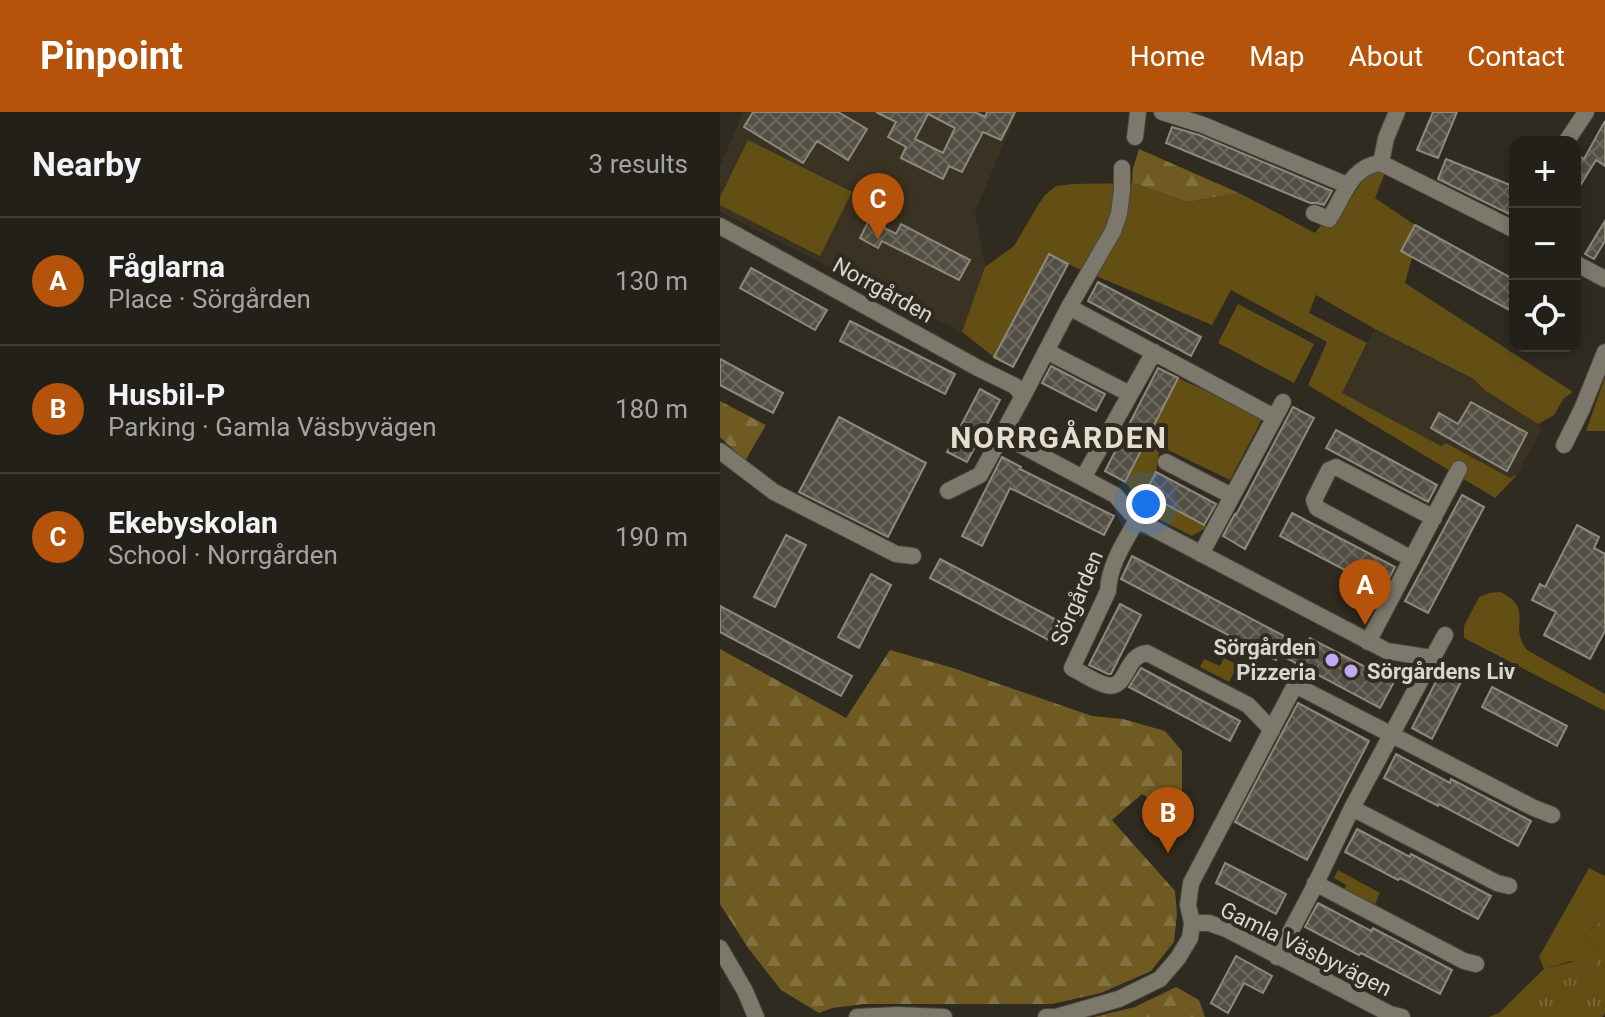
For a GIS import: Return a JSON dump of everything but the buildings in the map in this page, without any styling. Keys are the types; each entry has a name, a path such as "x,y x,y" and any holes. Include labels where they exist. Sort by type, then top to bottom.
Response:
{"street":[{"path":"1135,137 1138,112"},
{"path":"1162,112 1203,125 1347,185"},
{"path":"1381,163 1386,138 1397,112"},
{"path":"1570,136 1586,112"},
{"path":"1314,213 1329,219 1347,185 1369,164 1381,163 1509,227"},
{"path":"948,491 980,475 1113,231 1119,214 1122,168"},
{"name":"Norrgården","path":"720,226 1015,386 1023,396"},
{"path":"1581,266 1605,279"},
{"path":"1069,307 1274,417"},
{"path":"1046,351 1130,394"},
{"path":"1083,478 1154,352"},
{"path":"1564,445 1605,352"},
{"path":"1201,554 1283,402"},
{"path":"1002,435 1115,495 1137,520 1368,642 1387,651 1432,658"},
{"path":"720,451 774,492 896,554 913,556"},
{"path":"1166,462 1232,496"},
{"path":"1412,559 1317,508 1314,500 1329,470 1336,467 1434,518"},
{"path":"1368,642 1459,469"},
{"name":"Sörgården","path":"1137,520 1112,566 1108,591 1072,668 1114,686 1121,682 1135,658 1147,653 1248,705 1272,730"},
{"path":"1277,957 1352,808 1445,635"},
{"name":"Gamla Väsbyvägen","path":"1046,1017 1119,999 1160,979 1178,958 1190,938 1192,923 1188,905 1191,883 1295,685 1391,734"},
{"path":"1391,734 1552,815"},
{"path":"1352,808 1497,883 1509,886"},
{"path":"1315,883 1464,961 1476,964"},
{"name":"Gamla Väsbyvägen","path":"1192,923 1209,923 1226,929 1390,1014 1402,1017"},
{"path":"720,948 756,1017"},
{"path":"857,1017 944,1017"}],"shaded area":[{"path":"743,112 1017,112 975,212 985,267 962,332 720,212 720,167"},
{"path":"1375,329 1472,378 1486,391 1538,424 1541,430 1517,475 1510,478 1442,447 1342,393"}],"green space":[{"path":"748,140 852,192 820,256 720,205 720,197"},
{"path":"1139,149 1239,193 1188,202 1132,183"},
{"path":"1371,169 1385,173 1375,198 1415,225 1412,257 1405,283 1573,392 1564,398 1554,415 1538,424 1486,391 1472,378 1316,295 1309,313 1367,343 1342,393 1441,446 1446,443 1510,478 1517,475 1495,498 1308,385 1327,342 1231,290 1212,325 1049,254 994,357 962,332 985,267 1014,246 1045,195 1056,186 1132,183 1188,202 1239,193 1315,233 1322,224 1331,226"},
{"path":"1238,304 1314,344 1294,383 1218,343"},
{"path":"1605,377 1605,431 1586,431"},
{"path":"1178,378 1263,417 1230,480 1160,446 1156,472 1145,493 1208,527 1192,536 1150,515 1125,482"},
{"path":"720,401 766,425 745,461 720,437"},
{"path":"1500,592 1517,605 1519,632 1527,650 1605,694 1605,711 1464,638 1464,626 1479,597"},
{"path":"720,649 846,718 890,650 953,668 1092,716 1123,719 1165,731 1182,751 1182,820 1142,794 1112,820 1175,891 1177,914 1174,942 1151,971 1101,993 1052,1004 864,1004 819,1013 781,990 748,948 720,904"},
{"path":"1224,658 1238,665 1229,682 1200,667 1204,659 1220,666"},
{"path":"1589,868 1605,876 1605,918 1583,935 1599,955 1596,968 1571,961 1544,969 1539,957"},
{"path":"1338,870 1380,893 1375,904 1345,890 1346,885 1334,878"},
{"path":"1605,918 1605,1013 1602,1017 1489,1017 1499,1013 1544,969 1599,955 1583,935"},
{"path":"1176,987 1199,1000 1205,1017 1094,1017 1135,1007"}],"place":[{"name":"Ekebyskolan","path":"878,239"},
{"name":"Fåglarna","path":"1365,625"},
{"name":"Sörgården Pizzeria","path":"1332,660"},
{"name":"Sörgårdens Liv","path":"1351,671"},
{"name":"Husbil-P","path":"1168,853"}],"district":[{"name":"NORRGÅRDEN","path":"1059,437"}]}
